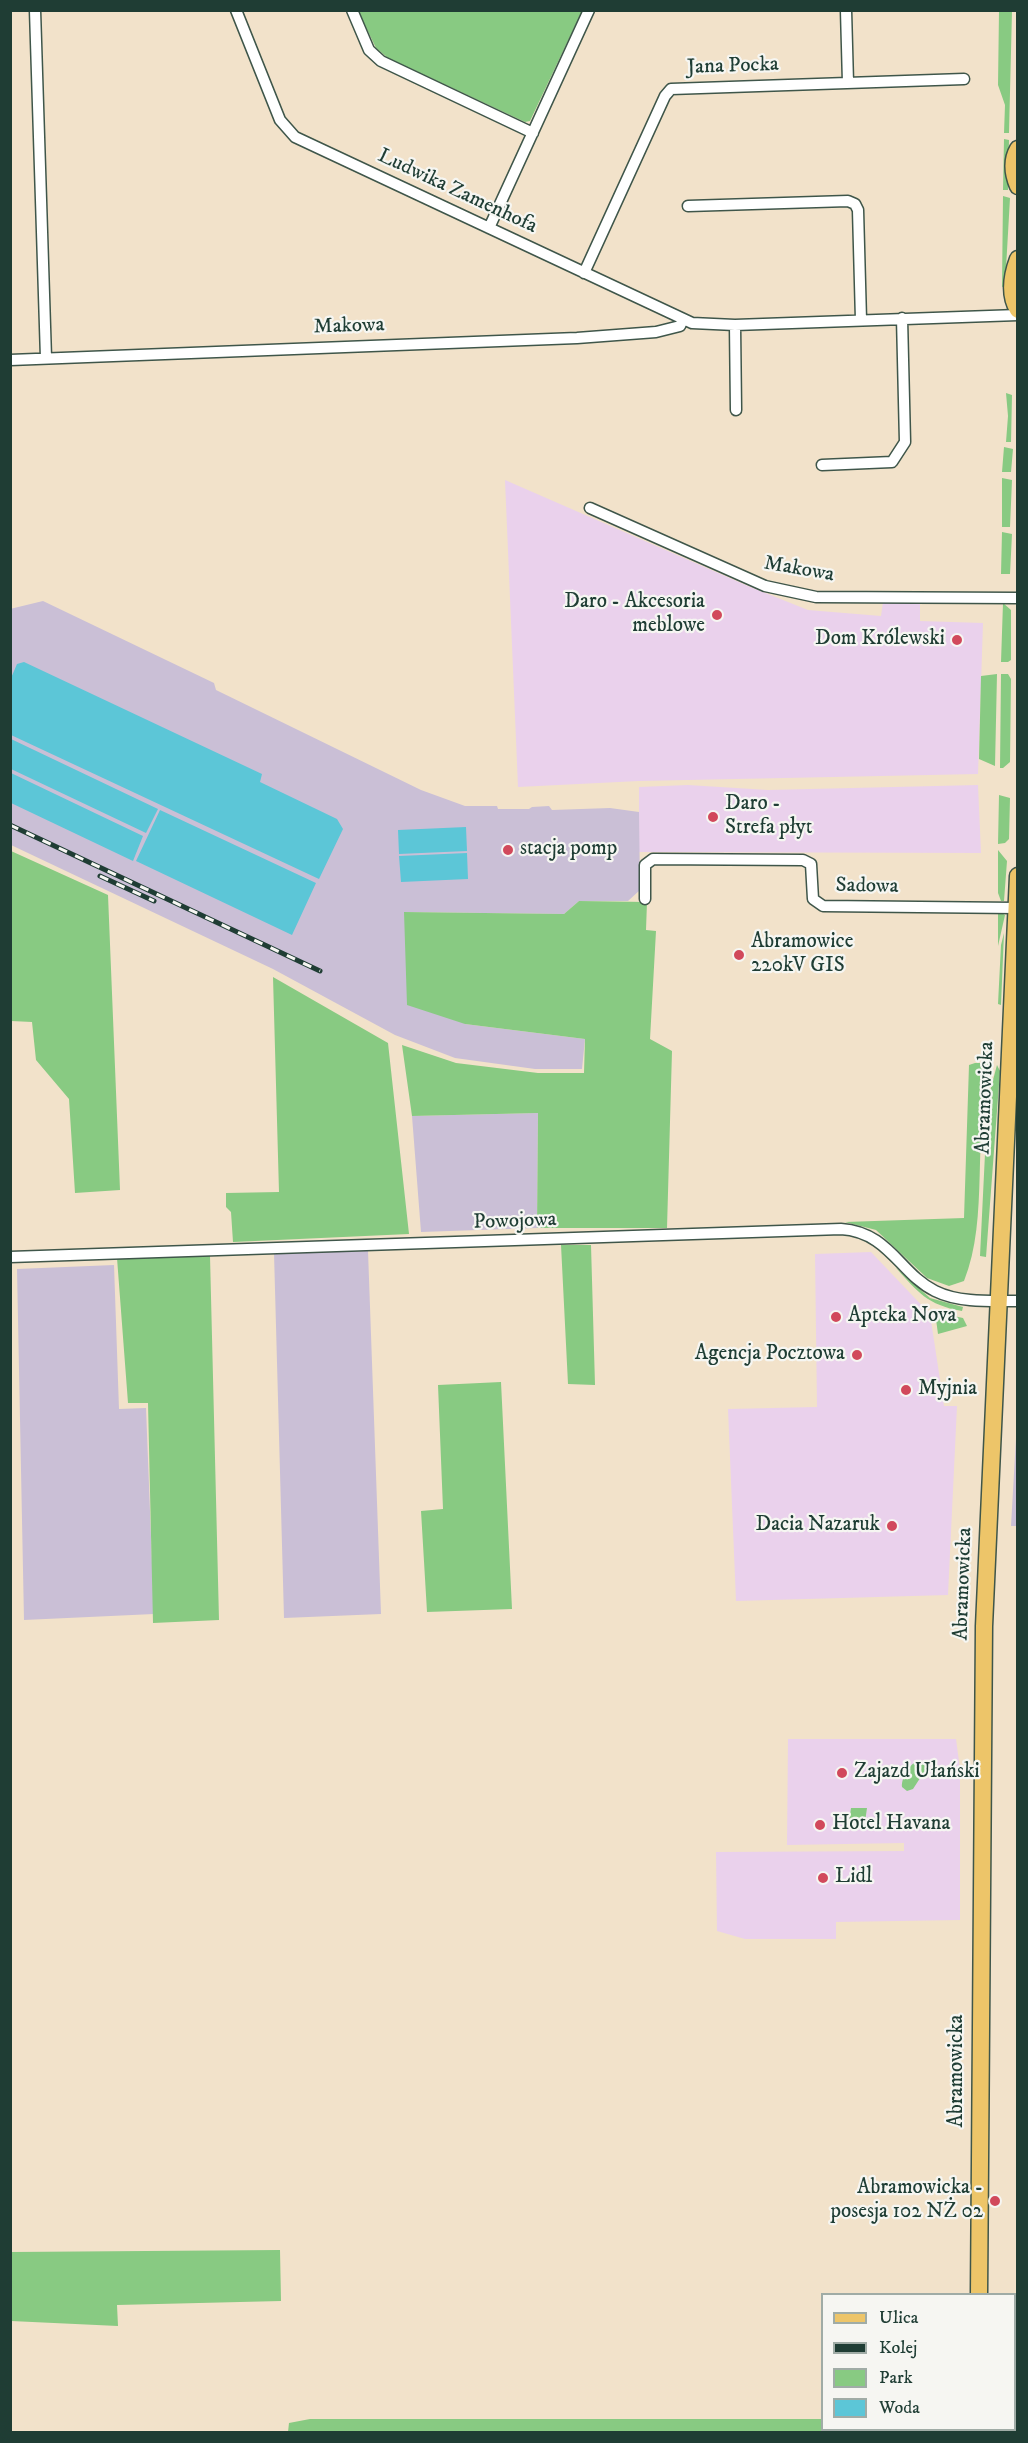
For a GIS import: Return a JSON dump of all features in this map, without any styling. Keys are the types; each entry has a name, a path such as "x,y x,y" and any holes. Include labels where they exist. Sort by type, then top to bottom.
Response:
{"main road":[{"path":"1017,149 1013,156 1017,186"},
{"path":"1017,259 1013,273 1013,302 1017,310"},
{"name":"Abramowicka","path":"979,2293 983,1656 1017,876"}],"street":[{"path":"35,10 46,358"},
{"name":"Ludwika Zamenhofa","path":"236,10 280,120 295,137 683,320 703,325 735,325 1017,315"},
{"path":"352,10 369,50 381,61 533,133"},
{"path":"489,228 589,10"},
{"path":"846,10 848,83"},
{"name":"Jana Pocka","path":"584,273 665,96 671,89 964,79"},
{"path":"688,206 848,201 855,204 858,210 861,320"},
{"path":"822,465 892,462 905,442 902,318"},
{"name":"Makowa","path":"10,360 577,338 666,331 680,326 683,320"},
{"path":"735,325 736,410"},
{"name":"Makowa","path":"590,508 765,586 816,597 1017,598"},
{"name":"Sadowa","path":"645,899 645,865 653,859 803,860 811,864 813,899 824,906 1016,908"},
{"name":"Powojowa","path":"10,1257 841,1229 874,1239 934,1291 957,1298 1017,1301"}],"shaded area":[{"path":"505,480 808,610 881,616 883,602 920,603 920,621 983,623 978,774 639,781 518,787"},
{"path":"43,601 214,683 216,690 421,790 465,806 529,809 549,806 552,810 610,808 639,812 640,890 628,901 579,901 564,914 405,912 465,1024 585,1039 582,1069 535,1069 455,1058 395,1035 273,969 11,845 10,609"},
{"path":"688,785 768,790 978,785 981,853 639,852 639,787"},
{"path":"538,1113 537,1228 421,1232 412,1116"},
{"path":"368,1251 381,1614 284,1618 274,1253"},
{"path":"871,1252 930,1314 944,1406 957,1406 948,1595 736,1601 728,1409 817,1407 815,1254"},
{"path":"114,1265 119,1409 146,1408 154,1614 24,1620 17,1269"},
{"path":"1016,1438 1017,1526 1011,1526"},
{"path":"788,1739 956,1739 960,1769 960,1920 836,1922 836,1939 745,1939 717,1931 716,1852 904,1851 904,1843 787,1845"}],"green space":[{"path":"358,11 582,11 530,121 525,122 388,58 376,48"},
{"path":"999,11 1012,11 1009,133 1004,133 1005,105 998,85"},
{"path":"1004,139 1009,140 1008,190 1003,190"},
{"path":"1003,196 1010,198 1005,286 1002,287"},
{"path":"1006,393 1012,395 1011,442 1006,442 1008,416"},
{"path":"1004,447 1013,449 1011,472 1002,472"},
{"path":"1002,478 1012,480 1010,527 1002,527"},
{"path":"1002,532 1012,534 1010,574 1001,574"},
{"path":"1003,603 1011,610 1011,660 1008,662 1001,662"},
{"path":"997,674 995,766 979,759 981,676"},
{"path":"1001,674 1008,674 1011,679 1010,762 1003,768 1000,768"},
{"path":"999,795 1010,798 1009,839 1005,843 998,844"},
{"path":"998,850 1007,861 1004,901 1001,901 998,893"},
{"path":"11,851 108,895 120,1190 75,1193 69,1099 36,1060 32,1022 11,1021"},
{"path":"579,901 647,902 646,930 656,931 650,1039 672,1051 667,1228 537,1228 538,1113 412,1116 402,1045 456,1063 538,1073 584,1073 585,1039 465,1024 407,1005 404,912 564,914"},
{"path":"998,911 1005,915 998,946"},
{"path":"1004,933 1001,1005 998,1004 1001,945"},
{"path":"273,977 388,1043 409,1234 233,1242 231,1212 226,1207 226,1193 279,1192"},
{"path":"991,1063 982,1118 976,1230 972,1256 964,1281 949,1286 927,1278 876,1230 845,1222 964,1218 969,1065"},
{"path":"997,1065 1000,1071 986,1257 980,1256 987,1113"},
{"path":"561,1245 591,1245 595,1385 568,1384"},
{"path":"210,1256 219,1620 153,1623 148,1403 128,1403 117,1258"},
{"path":"895,1267 930,1298 963,1307 962,1311 931,1301 910,1284"},
{"path":"935,1312 963,1318 967,1326 938,1334"},
{"path":"501,1382 512,1609 427,1612 421,1511 443,1509 438,1385"},
{"path":"919,1760 925,1762 926,1769 913,1789 907,1791 902,1787 903,1779 909,1767"},
{"path":"851,1808 867,1808 865,1822 849,1822"},
{"path":"280,2250 281,2301 117,2305 118,2326 11,2321 11,2252"},
{"path":"310,2419 821,2419 821,2431 954,2432 288,2432 289,2423"}],"water":[{"path":"24,662 262,774 260,782 337,819 343,829 319,879 11,735 11,678 17,664"},
{"path":"11,739 158,809 146,833 11,769"},
{"path":"11,773 143,836 133,861 11,803"},
{"path":"160,810 316,883 292,935 136,861"},
{"path":"466,827 467,851 399,854 398,830"},
{"path":"467,853 468,879 401,882 399,856"}],"railway":[{"path":"10,825 320,971"},
{"path":"100,876 154,901"}],"place":[{"name":"Daro - Akcesoria meblowe","path":"717,615"},
{"name":"Dom Królewski","path":"957,640"},
{"name":"Daro - Strefa płyt","path":"713,817"},
{"name":"stacja pomp","path":"508,850"},
{"name":"Abramowice 220kV GIS","path":"739,955"},
{"name":"Apteka Nova","path":"836,1317"},
{"name":"Agencja Pocztowa","path":"857,1355"},
{"name":"Myjnia","path":"906,1390"},
{"name":"Dacia Nazaruk","path":"892,1526"},
{"name":"Zajazd Ułański","path":"842,1773"},
{"name":"Hotel Havana","path":"820,1825"},
{"name":"Lidl","path":"823,1878"},
{"name":"Abramowicka - posesja 102 NŻ 02","path":"995,2201"}]}
